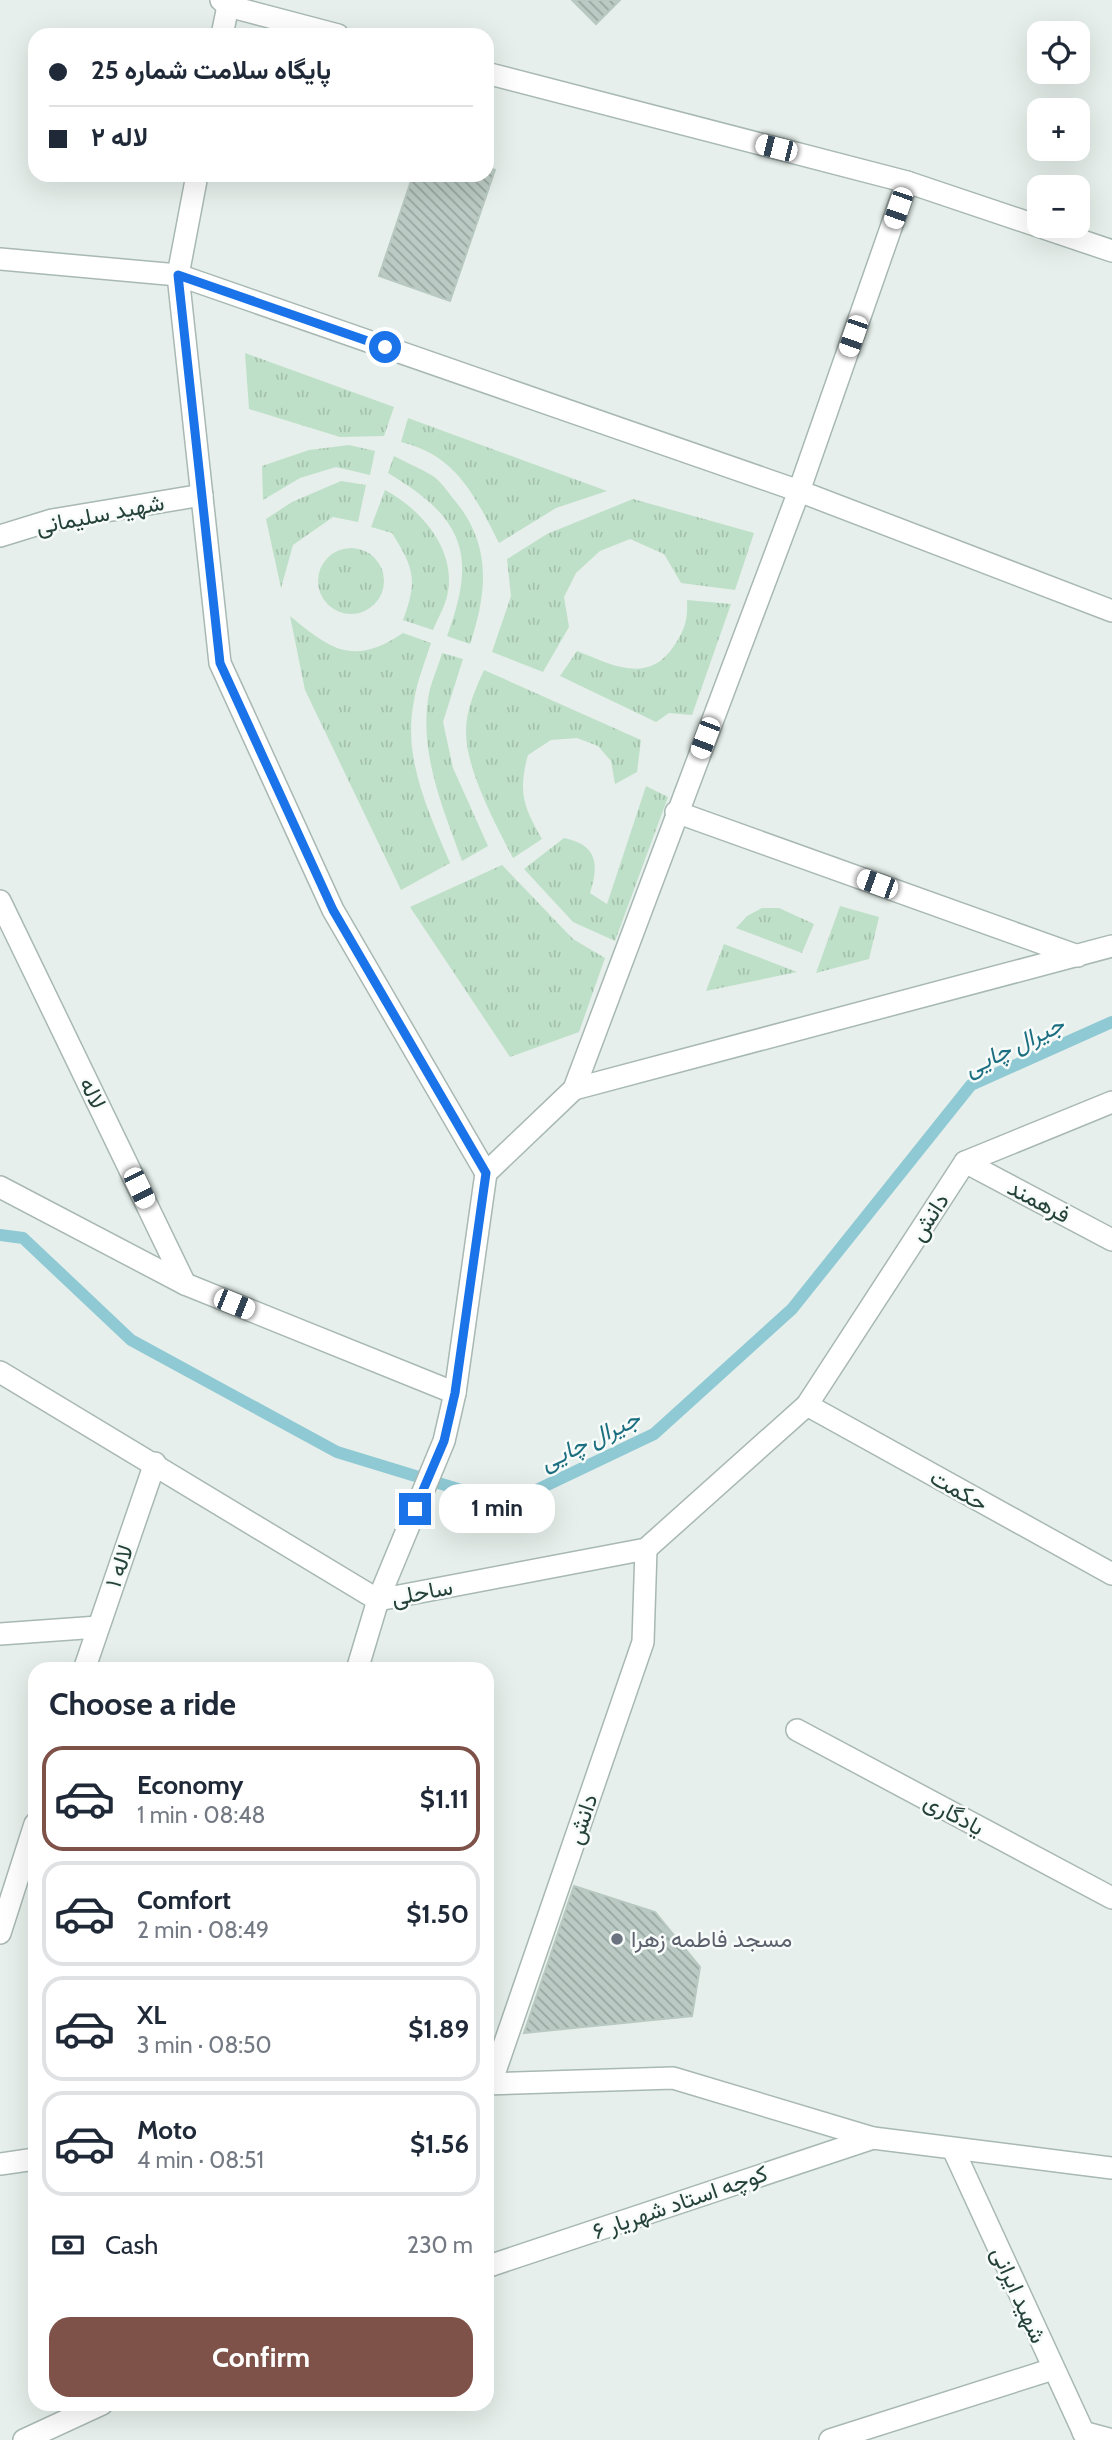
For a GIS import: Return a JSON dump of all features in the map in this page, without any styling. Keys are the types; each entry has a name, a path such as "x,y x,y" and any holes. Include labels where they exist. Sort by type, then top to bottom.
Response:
{"street":[{"path":"222,28 224,3 313,28"},
{"path":"494,75 907,182 1112,251"},
{"path":"196,182 178,275 220,663 333,910 486,1173 455,1393 444,1441 378,1600 359,1662"},
{"path":"486,1173 574,1089 799,491 907,182"},
{"path":"0,259 178,275 799,491 1112,611"},
{"name":"شهید سلیمانی","path":"0,537 51,520 202,495"},
{"path":"676,812 1078,957"},
{"name":"لاله","path":"0,901 185,1284"},
{"path":"574,1089 1112,946"},
{"path":"965,1162 1112,1102"},
{"name":"فرهمند","path":"965,1162 1112,1240"},
{"name":"دانش","path":"807,1405 965,1162"},
{"path":"0,1187 185,1284 455,1393"},
{"name":"ساحلی","path":"0,1372 155,1463 378,1600 646,1549"},
{"path":"646,1549 807,1405"},
{"name":"حکمت","path":"807,1405 1112,1574"},
{"name":"لاله ۱","path":"87,1662 155,1463"},
{"name":"دانش","path":"494,2070 643,1642 646,1549"},
{"path":"0,1634 98,1627"},
{"name":"یادگاری","path":"797,1730 1112,1898"},
{"path":"0,1933 5,1904 28,1843"},
{"path":"494,2084 673,2078 873,2138 953,2149 1109,2162"},
{"name":"کوچه استاد شهریار ۶","path":"494,2264 873,2138"},
{"name":"شهید ایرانی","path":"953,2149 1085,2436"},
{"path":"0,2164 28,2160"},
{"path":"830,2440 1053,2369"},
{"path":"24,2440 87,2411"},
{"path":"1085,2436 1112,2440"}],"green space":[{"path":"245,353 394,407 384,436 340,437 249,409"},
{"path":"408,418 607,491 556,508 499,543 472,494 450,467 420,448 401,442"},
{"path":"349,445 375,451 370,475 336,467 300,478 263,500 262,466 309,450"},
{"path":"394,456 438,480 464,513 474,531 483,567 483,586 470,644 447,636 461,582 462,560 457,540 448,522 433,506 388,473"},
{"path":"341,481 366,485 358,522 333,517 293,545 281,588 266,519 292,502"},
{"path":"385,490 413,509 425,521 443,550 449,583 445,604 433,630 403,620 411,594 409,565 392,533 371,527"},
{"path":"633,499 754,533 735,590 681,583 664,554 630,539 600,551 576,573 564,597 569,627 543,672 492,652 511,596 507,559 547,534"},
{"path":"344,548 358,548 370,553 379,562 384,581 382,594 375,605 358,614 344,614 332,609 323,600 318,588 318,574 323,562 332,553"},
{"path":"687,600 731,604 692,715 669,713 656,722 560,676 577,651 616,666 641,668 653,665 664,658 681,634 686,619"},
{"path":"290,616 330,645 343,650 370,649 403,633 431,643 415,694 411,722 412,743 426,805 450,863 401,890 305,690"},
{"path":"442,653 463,659 443,722 453,768 488,846 462,861 435,782 427,741 428,699"},
{"path":"484,670 641,740 637,772 615,784 611,761 598,746 577,738 551,740 528,755 523,779 524,799 542,839 513,858 483,797 467,747 468,716"},
{"path":"646,786 668,797 615,941 573,922 524,869 564,838 575,841 590,851 593,858 595,874 590,893 607,904"},
{"path":"502,865 573,939 605,958 579,1032 510,1057 410,907"},
{"path":"840,906 879,917 869,959 816,973"},
{"path":"762,908 779,908 814,924 802,953 736,928 747,916"},
{"path":"724,944 797,972 706,991"}],"building":[{"path":"572,0 620,0 596,24"},
{"path":"411,182 491,182 450,301 379,276"},
{"name":"مسجد فاطمه زهرا","path":"574,1886 655,1912 700,1967 692,2016 524,2033"}],"waterway":[{"name":"جیرال چایی","path":"0,1235 23,1238 131,1340 337,1452 507,1504 654,1434 792,1309 971,1085 1112,1022"}],"place":[{"name":"مسجد فاطمه زهرا","path":"617,1939"}],"route":[{"path":"385,347 178,275 220,663 333,910 486,1173 455,1393 444,1441 415,1509"}]}
